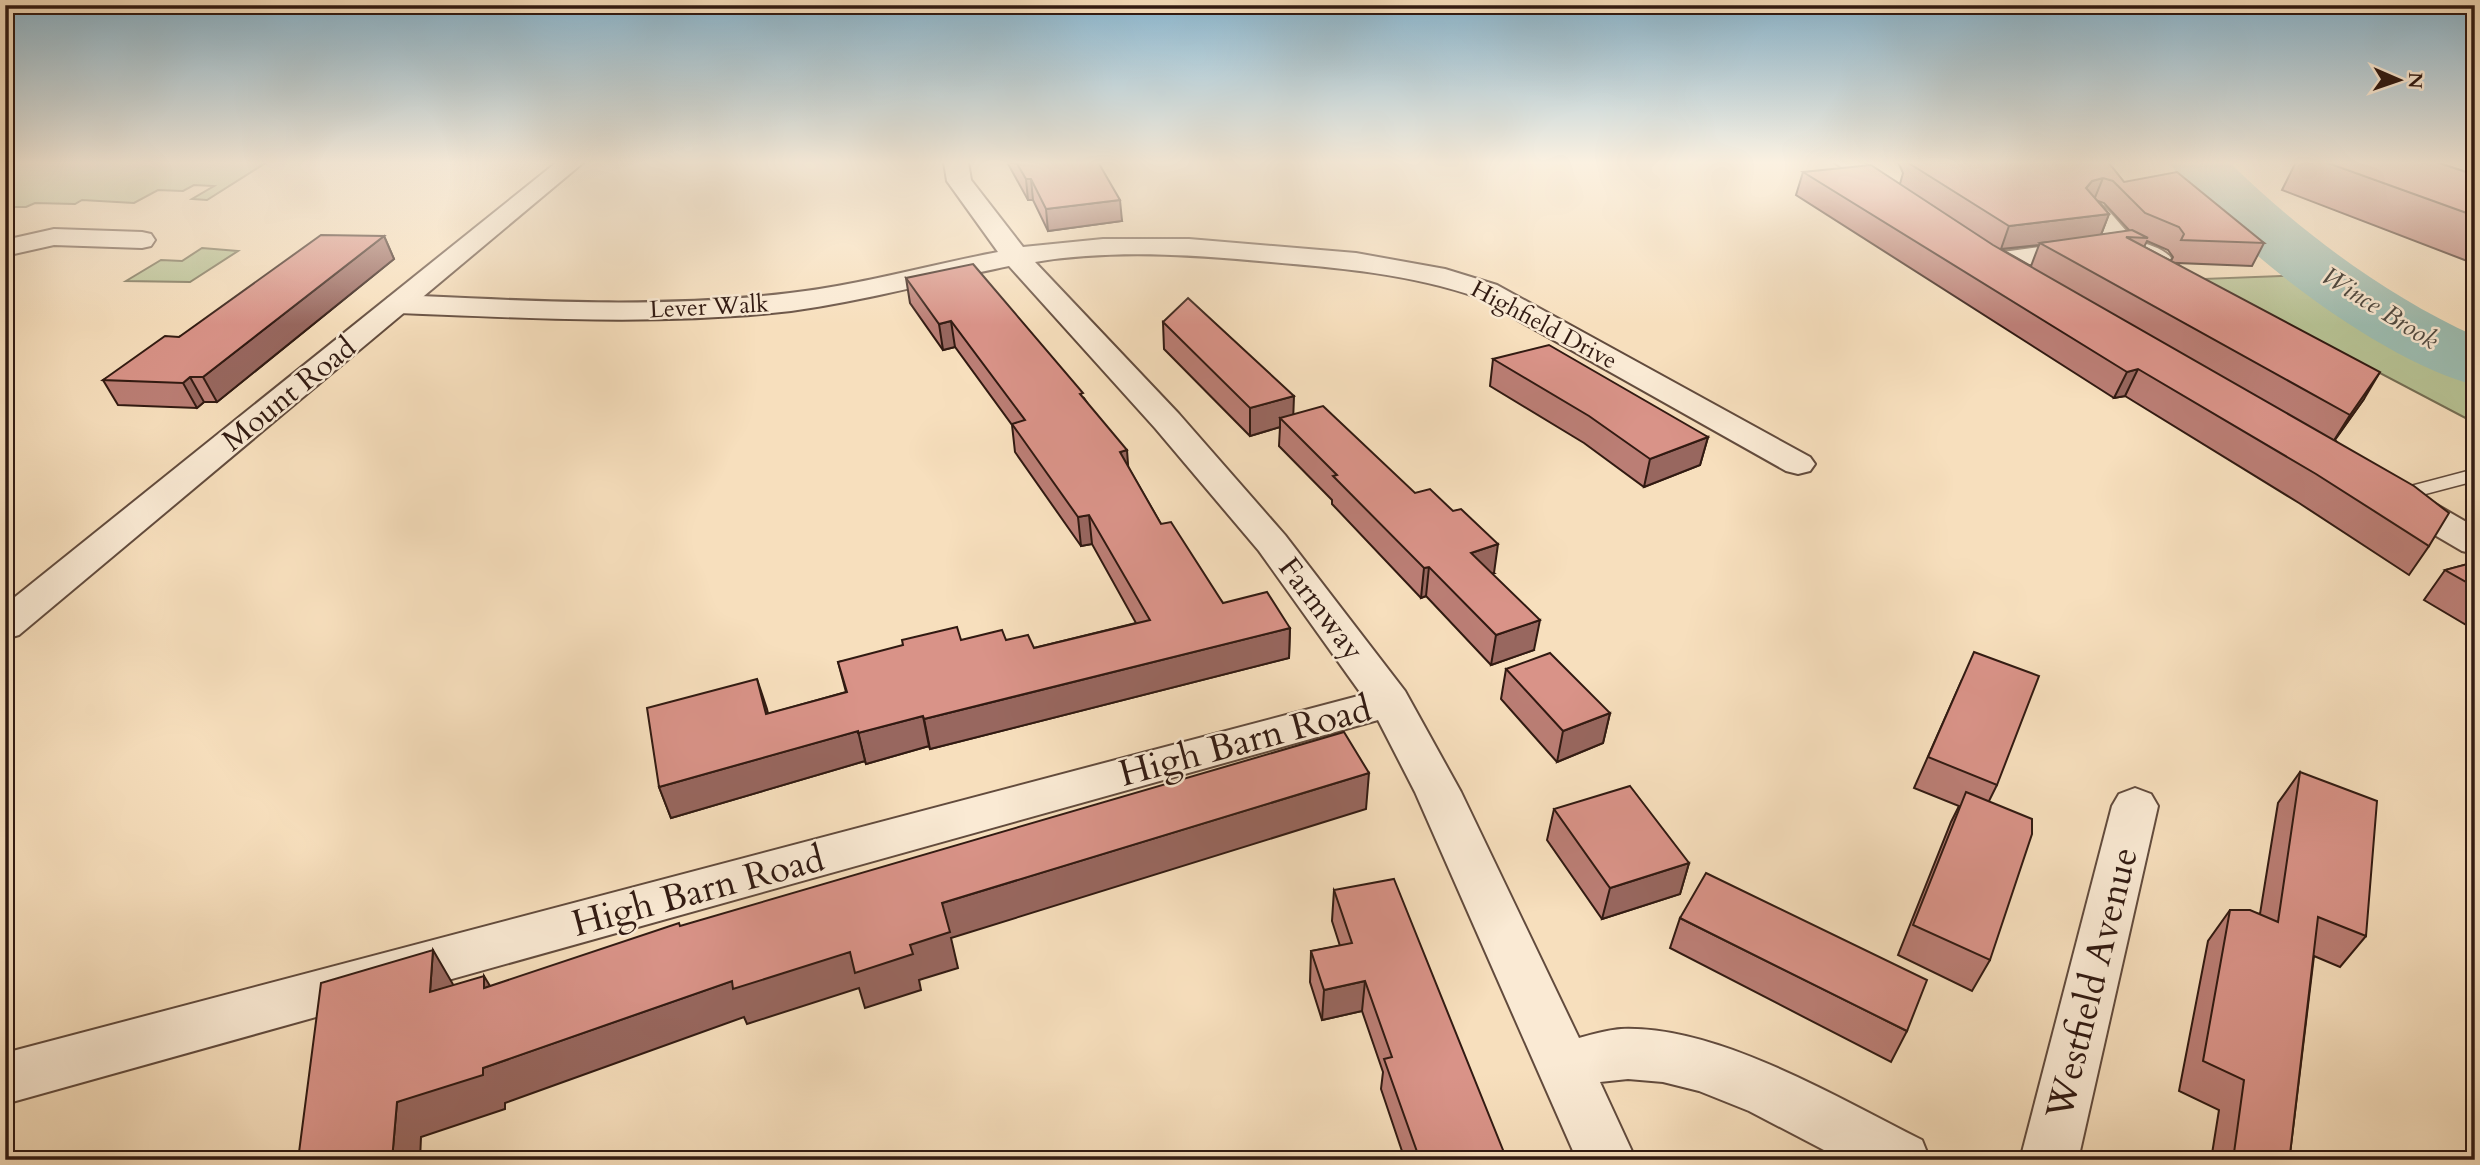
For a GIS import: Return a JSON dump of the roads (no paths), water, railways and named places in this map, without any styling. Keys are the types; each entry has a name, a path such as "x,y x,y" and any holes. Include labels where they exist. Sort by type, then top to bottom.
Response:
{"street":[{"name":"Mount Road","path":"5,626 505,216"},
{"name":"Farmway","path":"986,216 1016,257 1167,421 1272,543 1390,702 1438,792 1607,1160"},
{"path":"2099,216 2125,244 2157,258"},
{"path":"5,248 54,237 142,240"},
{"path":"2030,282 1983,253 2125,244"},
{"name":"Highfield Drive","path":"1016,257 1111,245 1181,246 1377,263 1465,283 1531,315 1798,464"},
{"name":"Lever Walk","path":"398,304 605,312 710,311 793,302 877,288 1016,257"},
{"path":"2384,489 2475,542"},
{"name":"High Barn Road","path":"5,1079 1390,702"},
{"name":"Westfield Avenue","path":"2049,1160 2135,806"},
{"path":"1565,1066 1625,1053 1673,1059 1732,1076 1901,1160"}],"lane":[{"path":"2384,489 2475,475"}],"waterway":[{"name":"Wince Brook","path":"2252,216 2291,250 2361,301 2436,345 2475,363"}]}
